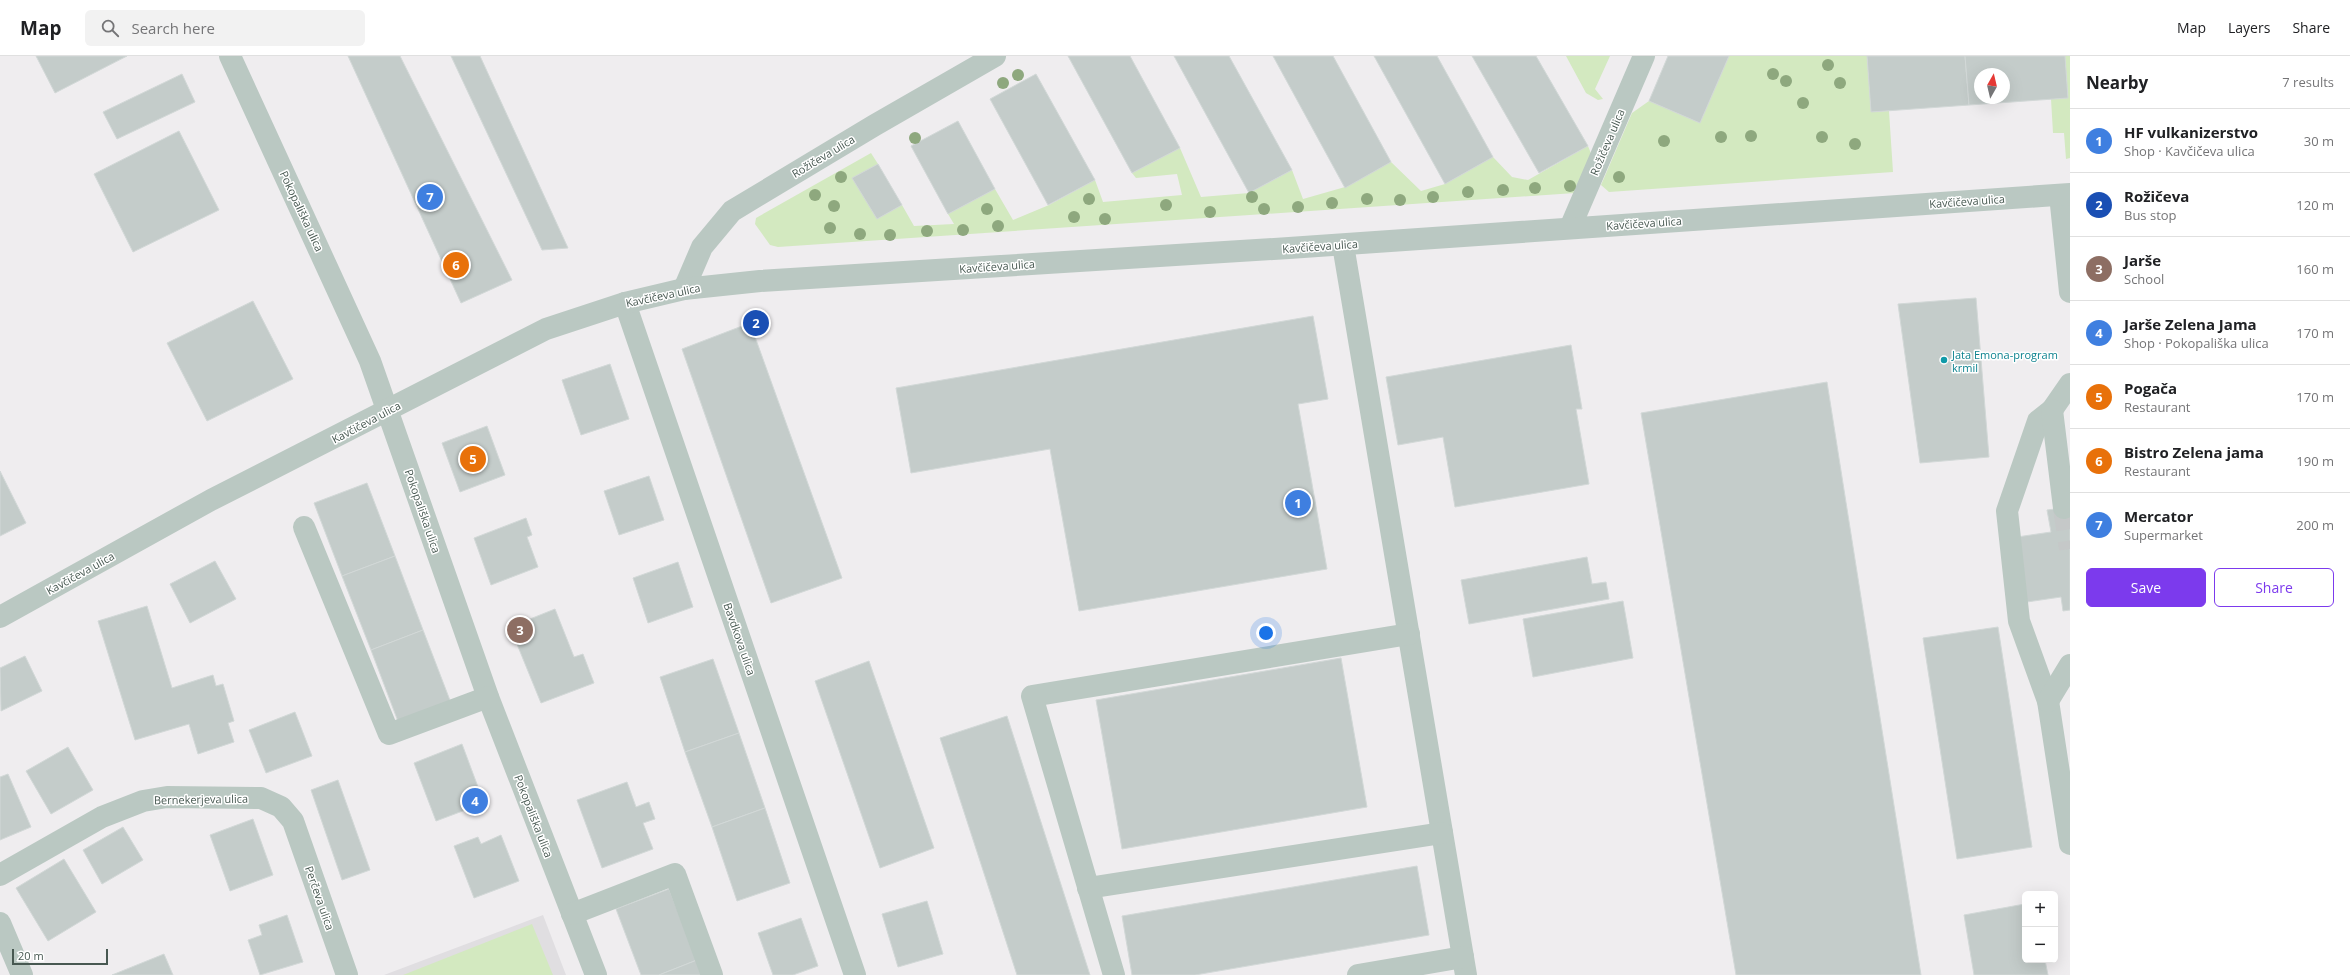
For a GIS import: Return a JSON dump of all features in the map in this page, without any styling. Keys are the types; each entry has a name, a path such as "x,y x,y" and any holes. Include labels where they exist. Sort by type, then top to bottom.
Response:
{"street":[{"name":"Pokopališka ulica","path":"230,56 370,361 488,697 596,975"},
{"name":"Rožičeva ulica","path":"684,289 702,247 732,211 875,125 995,56"},
{"name":"Rožičeva ulica","path":"1570,228 1644,56"},
{"name":"Kavčičeva ulica","path":"0,617 211,500 546,329 625,303 684,289 760,281 1343,245 1570,228 2065,195"},
{"path":"2065,195 2070,292"},
{"path":"1343,245 1465,966 1358,975"},
{"name":"Bavdkova ulica","path":"625,303 855,975"},
{"path":"2070,384 2052,410 2038,421 2007,511 2019,621 2048,701 2070,844"},
{"path":"2052,410 2064,508"},
{"path":"304,527 389,734 488,697"},
{"path":"1114,975 1032,696 1409,634"},
{"path":"2048,701 2070,665"},
{"name":"Bernekerjeva ulica","path":"0,875 102,817 143,800 167,797 260,798 280,807 293,821"},
{"name":"Perčeva ulica","path":"293,821 347,975"},
{"path":"1088,888 1442,833"},
{"path":"572,914 675,874 712,975"},
{"path":"0,923 22,975"}],"shaded area":[{"path":"543,915 566,975 384,975"}],"green space":[{"path":"1566,56 1610,56 1595,89 1603,99 1598,100 1586,93"},
{"path":"1729,56 1871,56 1867,57 1871,112 1889,111 1893,172 1609,192 1601,185 1632,113 1649,101 1700,123"},
{"path":"2065,56 2070,56 2070,158 2066,159 2064,133 2053,133 2051,99 2068,98"},
{"path":"1588,146 1592,156 1575,193 778,247 770,245 755,224 756,218 871,153 878,164 853,178 877,219 902,205 914,226 954,224 948,214 995,189 1013,220 1049,205 1095,180 1103,202 1182,195 1177,174 1136,178 1132,173 1180,148 1201,197 1249,193 1292,170 1303,199 1345,187 1391,162 1421,191 1445,184 1493,157 1512,177 1528,180"},
{"path":"532,924 553,975 403,975"}],"building":[{"path":"36,56 127,56 55,93"},
{"path":"348,56 400,56 512,280 461,303"},
{"path":"451,56 480,56 568,248 542,250"},
{"path":"1068,56 1130,56 1180,148 1132,173"},
{"path":"1174,56 1229,56 1292,170 1249,193"},
{"path":"1273,56 1333,56 1391,162 1345,188"},
{"path":"1374,56 1437,56 1493,157 1445,184"},
{"path":"1472,56 1536,56 1588,146 1539,173"},
{"path":"1668,56 1729,56 1700,123 1649,101"},
{"path":"1867,56 1965,56 1969,105 1871,112"},
{"path":"1965,56 2065,56 2068,98 2010,102 2010,68 1974,68 1974,104 1983,104 1969,105"},
{"path":"182,74 195,102 117,139 103,112"},
{"path":"1036,74 1095,180 1048,205 990,99"},
{"path":"958,121 995,189 948,214 911,146"},
{"path":"179,131 219,210 133,252 94,174"},
{"path":"878,164 902,205 877,219 852,178"},
{"name":"Jata Emona-program krmil","path":"1976,298 1989,457 1920,463 1898,304"},
{"path":"253,301 293,379 207,421 167,343"},
{"path":"1313,316 1328,399 1298,404 1327,569 1079,611 1050,449 911,473 896,388"},
{"path":"750,323 842,578 771,603 682,349"},
{"path":"1571,345 1582,409 1576,409 1589,484 1455,507 1443,437 1398,445 1386,377"},
{"path":"610,364 629,419 581,435 562,380"},
{"path":"1827,382 1921,975 1736,975 1641,413"},
{"path":"487,426 505,475 460,492 442,443"},
{"path":"0,471 26,523 0,536"},
{"path":"649,476 664,520 619,535 604,491"},
{"path":"367,483 395,556 342,576 314,503"},
{"path":"2070,507 2070,610 2063,611 2061,597 2027,602 2017,537 2051,532 2047,510"},
{"path":"526,518 532,535 527,537 538,567 491,585 474,538"},
{"path":"395,556 423,630 371,650 342,576"},
{"path":"1587,557 1592,584 1606,582 1609,599 1469,624 1461,580"},
{"path":"215,561 236,599 190,623 170,584"},
{"path":"678,562 693,607 648,623 633,578"},
{"path":"1623,601 1633,658 1533,677 1523,619"},
{"path":"147,606 172,688 213,675 216,686 223,684 234,721 228,723 234,742 198,754 189,724 135,740 98,621"},
{"path":"555,609 574,657 583,654 594,683 541,703 510,627"},
{"path":"1998,627 2032,847 1957,859 1923,638"},
{"path":"423,630 451,703 399,724 371,650"},
{"path":"25,656 42,691 1,711 0,668"},
{"path":"1341,658 1367,807 1122,849 1096,700"},
{"path":"713,659 739,733 685,752 660,677"},
{"path":"869,661 934,848 880,868 815,681"},
{"path":"295,712 312,756 266,773 249,730"},
{"path":"1007,716 1090,975 1017,975 940,738"},
{"path":"739,733 765,808 712,827 685,752"},
{"path":"462,744 484,803 436,821 414,763"},
{"path":"68,747 93,790 51,814 26,771"},
{"path":"8,774 31,827 0,840 0,777"},
{"path":"338,780 370,870 342,880 311,790"},
{"path":"627,782 636,807 649,802 655,819 643,823 653,849 602,868 577,800"},
{"path":"765,808 790,883 737,901 712,827"},
{"path":"253,819 273,875 230,891 210,835"},
{"path":"123,827 143,860 102,884 83,850"},
{"path":"501,835 519,881 474,898 454,846 478,837 481,844"},
{"path":"64,859 96,912 48,941 16,888"},
{"path":"1417,866 1429,935 1195,975 1132,975 1122,916"},
{"path":"669,889 697,960 659,975 641,975 616,909"},
{"path":"927,901 943,954 898,967 882,914"},
{"path":"2022,905 2022,963 2046,963 2048,975 1974,975 1964,915"},
{"path":"287,915 303,962 260,975 248,940 262,935 259,925"},
{"path":"801,918 818,966 793,975 773,975 758,933"},
{"path":"164,954 173,975 112,975"},
{"path":"697,960 702,975 659,975"}],"tunnel":[{"path":"2064,508 2070,549"}],"place":[{"name":"Mercator","path":"430,197"},
{"name":"Bistro Zelena jama","path":"456,265"},
{"name":"Rožičeva","path":"756,323"},
{"name":"Jata Emona-program krmil","path":"1944,360"},
{"name":"Pogača","path":"473,459"},
{"name":"HF vulkanizerstvo","path":"1298,503"},
{"name":"Jarše","path":"520,630"},
{"name":"Jarše Zelena Jama","path":"475,801"}]}
